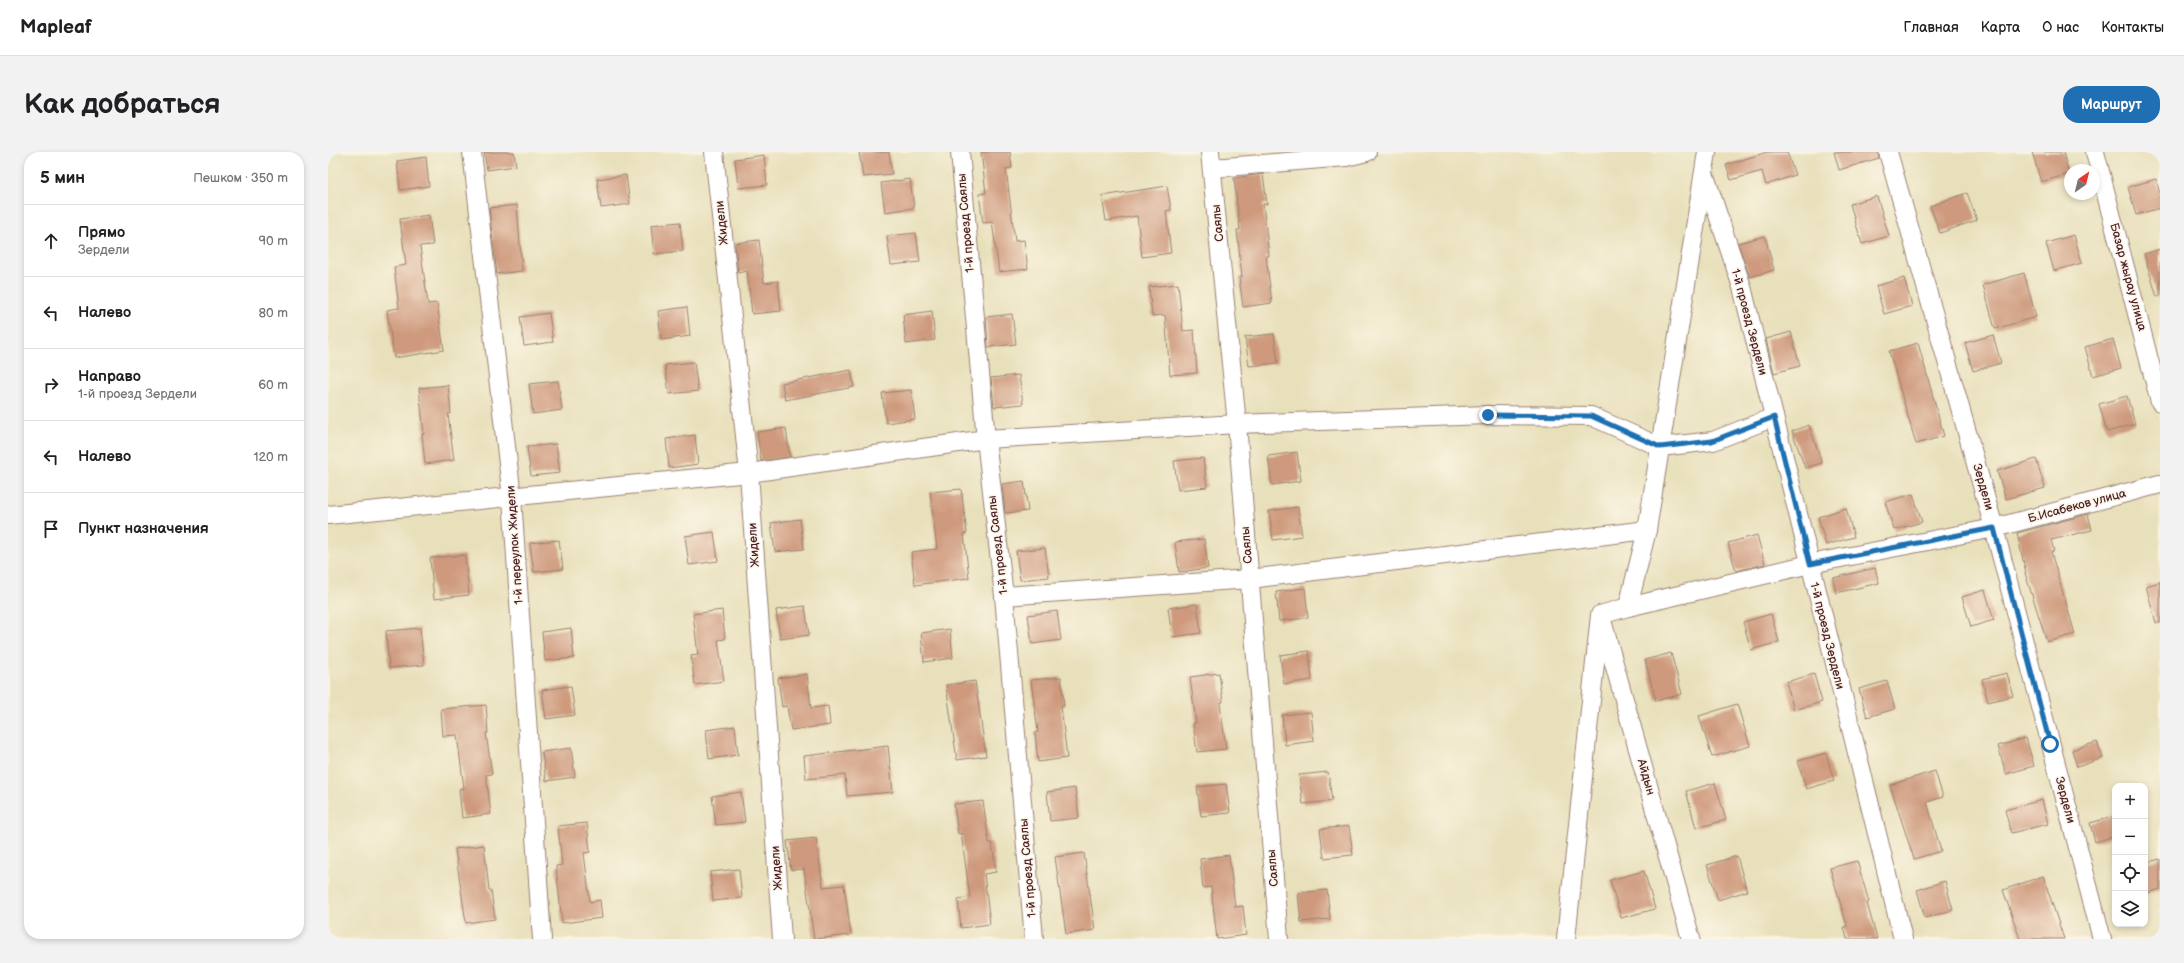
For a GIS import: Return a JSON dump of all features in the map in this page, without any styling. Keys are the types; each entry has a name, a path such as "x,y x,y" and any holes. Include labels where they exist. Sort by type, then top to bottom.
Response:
{"street":[{"name":"1-й переулок Жидели","path":"472,152 512,498 542,939"},
{"name":"Жидели","path":"714,152 749,473 782,939"},
{"name":"1-й проезд Саялы","path":"960,152 986,439 1004,596 1034,939"},
{"path":"1212,160 1346,157 1367,152"},
{"path":"1628,607 1647,530 1707,152"},
{"name":"Зердели","path":"1888,152 1994,528 2102,939"},
{"name":"Базар жырау улица","path":"2095,152 2160,402"},
{"name":"Саялы","path":"1212,160 1237,424 1279,939"},
{"name":"1-й проезд Зердели","path":"1704,172 1742,287 1903,939"},
{"path":"328,515 512,498 749,473 986,439 1237,424 1488,415 1591,416 1660,447 1712,441 1774,417"},
{"name":"Б.Исабеков улица","path":"1600,615 1810,564 1994,528 2160,484"},
{"path":"1004,596 1250,579 1647,530"},
{"path":"1566,939 1600,615"},
{"name":"Айдын","path":"1600,615 1691,939"}],"building":[{"path":"484,152 514,152 516,166 487,170"},
{"path":"859,152 889,152 892,174 863,177"},
{"path":"981,152 1010,152 1012,168 1006,169 1015,241 1024,240 1028,269 999,272 992,222 983,223 979,194 986,193"},
{"path":"1767,152 1787,152 1795,175 1766,185 1762,171 1731,180 1726,165"},
{"path":"1834,152 1878,152 1879,158 1839,170"},
{"path":"2032,152 2063,152 2066,164 2064,164 2064,175 2041,182"},
{"path":"764,155 767,185 738,188 735,159"},
{"path":"426,157 429,186 400,190 397,161"},
{"path":"1263,174 1267,204 1263,204 1269,256 1266,256 1272,303 1243,307 1239,277 1242,277 1237,230 1240,230 1234,178"},
{"path":"626,175 630,204 601,208 597,179"},
{"path":"910,179 914,208 885,212 881,183"},
{"path":"2156,179 2160,194 2160,208 2136,215 2128,187"},
{"path":"1167,186 1171,210 1166,211 1171,253 1142,257 1137,216 1106,221 1102,196"},
{"path":"1967,193 1977,220 1940,233 1930,206"},
{"path":"1877,196 1889,236 1862,244 1850,204"},
{"path":"517,205 522,271 497,274 489,208"},
{"path":"429,215 433,245 420,246 428,304 437,303 444,350 394,358 387,310 399,308 394,267 406,265 400,219"},
{"path":"680,222 683,251 654,254 651,225"},
{"path":"916,233 920,262 891,265 887,236"},
{"path":"2074,235 2082,263 2054,271 2046,243"},
{"path":"1765,236 1774,270 1750,277 1738,243"},
{"path":"759,240 764,283 778,281 781,311 752,314 747,271 738,273 735,243"},
{"path":"2160,249 2160,296 2157,297 2144,254"},
{"path":"2024,273 2036,317 1995,329 1983,285"},
{"path":"1904,278 1912,306 1884,314 1876,286"},
{"path":"1178,284 1183,331 1194,330 1197,373 1170,375 1165,315 1152,316 1149,287"},
{"path":"687,307 690,336 661,340 658,311"},
{"path":"932,311 935,340 906,344 903,315"},
{"path":"549,313 553,342 524,346 520,317"},
{"path":"1012,314 1016,344 988,347 986,317"},
{"path":"1791,332 1800,366 1774,373 1766,339"},
{"path":"1274,334 1278,363 1249,366 1245,337"},
{"path":"1993,335 2001,363 1973,371 1965,343"},
{"path":"2113,339 2121,368 2093,376 2085,347"},
{"path":"1918,343 1944,436 1916,444 1889,351"},
{"path":"694,362 698,391 669,394 665,365"},
{"path":"851,370 854,387 785,400 782,383"},
{"path":"1019,375 1023,404 994,407 991,378"},
{"path":"558,381 562,410 533,414 529,384"},
{"path":"448,385 451,414 448,414 454,460 425,464 422,434 424,434 419,388"},
{"path":"911,390 915,419 886,423 882,393"},
{"path":"2127,396 2135,424 2107,432 2099,404"},
{"path":"1809,425 1822,463 1805,468 1792,431"},
{"path":"786,428 790,457 761,461 757,432"},
{"path":"695,435 698,464 669,468 666,439"},
{"path":"556,444 560,473 531,476 527,447"},
{"path":"1297,452 1301,481 1272,485 1268,456"},
{"path":"1203,458 1207,487 1178,490 1174,461"},
{"path":"2036,459 2045,488 2006,499 1997,471"},
{"path":"1024,481 1028,511 1005,513 1002,484"},
{"path":"961,489 967,533 964,534 969,578 915,585 911,552 937,549 930,492"},
{"path":"1913,494 1922,522 1894,530 1885,502"},
{"path":"1298,507 1302,536 1273,540 1269,511"},
{"path":"1846,508 1854,537 1826,545 1818,517"},
{"path":"2088,514 2092,530 2051,540 2054,551 2051,552 2075,634 2047,642 2025,573 2017,533"},
{"path":"800,519 804,549 775,552 771,523"},
{"path":"714,532 718,561 689,565 685,536"},
{"path":"1757,535 1765,564 1736,571 1728,543"},
{"path":"1204,539 1208,568 1179,572 1175,542"},
{"path":"559,540 563,569 534,572 530,543"},
{"path":"1045,548 1049,577 1020,580 1016,551"},
{"path":"465,555 469,595 434,599 430,558"},
{"path":"1875,568 1879,583 1836,593 1833,578"},
{"path":"2160,582 2160,623 2156,623 2146,586"},
{"path":"1305,588 1308,618 1279,621 1276,592"},
{"path":"1985,590 1994,620 1971,627 1962,597"},
{"path":"1197,604 1201,633 1172,637 1168,608"},
{"path":"805,606 809,635 780,639 776,610"},
{"path":"722,610 725,639 718,640 724,681 695,685 691,656 698,655 693,614"},
{"path":"1057,611 1061,640 1032,644 1028,615"},
{"path":"1771,614 1779,642 1751,650 1743,622"},
{"path":"420,628 424,665 389,668 386,631"},
{"path":"571,628 574,658 545,661 542,632"},
{"path":"950,629 953,658 924,662 921,633"},
{"path":"1309,651 1312,680 1284,684 1280,655"},
{"path":"1671,653 1682,694 1656,701 1645,660"},
{"path":"1219,673 1223,702 1220,703 1226,749 1197,752 1193,723 1196,723 1190,677"},
{"path":"2007,673 2013,696 1988,702 1982,679"},
{"path":"807,674 811,708 828,706 830,725 791,730 787,706 782,707 778,678"},
{"path":"1814,674 1822,702 1794,710 1786,682"},
{"path":"1061,677 1064,706 1061,706 1067,758 1038,762 1035,733 1038,732 1031,680"},
{"path":"975,681 986,756 957,760 946,685"},
{"path":"1887,681 1895,709 1867,717 1859,689"},
{"path":"571,686 575,715 546,719 542,690"},
{"path":"1737,704 1750,746 1712,757 1699,716"},
{"path":"486,705 488,733 486,733 492,774 486,775 491,814 462,818 459,789 464,788 457,735 443,736 441,709"},
{"path":"1311,712 1314,741 1285,745 1282,715"},
{"path":"735,726 738,755 709,759 706,730"},
{"path":"2026,738 2034,766 2006,774 1998,746"},
{"path":"2097,742 2103,758 2077,767 2072,750"},
{"path":"888,746 893,792 847,796 845,775 806,779 804,756"},
{"path":"571,748 575,777 546,781 542,752"},
{"path":"1826,753 1834,781 1806,789 1798,761"},
{"path":"1935,771 1943,797 1927,802 1941,851 1914,859 1890,785"},
{"path":"1328,772 1332,801 1303,804 1299,775"},
{"path":"1715,783 1726,820 1696,828 1686,791"},
{"path":"1226,784 1230,813 1201,816 1197,787"},
{"path":"1075,788 1079,818 1050,821 1047,792"},
{"path":"741,792 745,822 716,825 712,796"},
{"path":"2042,800 2048,824 2011,833 2005,810"},
{"path":"983,801 989,843 992,843 996,872 984,874 990,924 961,928 958,899 970,897 961,833 958,834 954,804"},
{"path":"2112,817 2112,837 2095,842 2090,823"},
{"path":"587,823 590,852 584,853 590,902 600,900 602,918 562,923 556,866 562,865 558,826"},
{"path":"1349,826 1353,855 1324,858 1320,829"},
{"path":"816,838 823,887 844,885 851,935 814,939 804,869 791,870 787,841"},
{"path":"484,845 489,890 491,890 495,919 466,923 455,849"},
{"path":"1084,853 1095,930 1066,934 1055,857"},
{"path":"1229,855 1235,907 1243,906 1246,935 1217,939 1211,887 1203,888 1200,859"},
{"path":"1737,856 1747,891 1718,900 1707,865"},
{"path":"2160,859 2160,889 2148,893 2148,891 2148,862"},
{"path":"1857,861 1869,902 1867,903 1877,939 1847,939 1844,927 1847,926 1830,868"},
{"path":"739,869 742,898 713,901 710,872"},
{"path":"1644,871 1655,909 1621,918 1610,880"},
{"path":"2043,876 2064,939 2020,939 2003,890"},
{"path":"1945,881 1953,910 1925,918 1917,890"},
{"path":"1327,890 1330,919 1301,922 1298,893"}],"route":[{"path":"1488,415 1591,416 1660,447 1712,441 1774,417 1810,564 1994,528 2050,744"}]}
